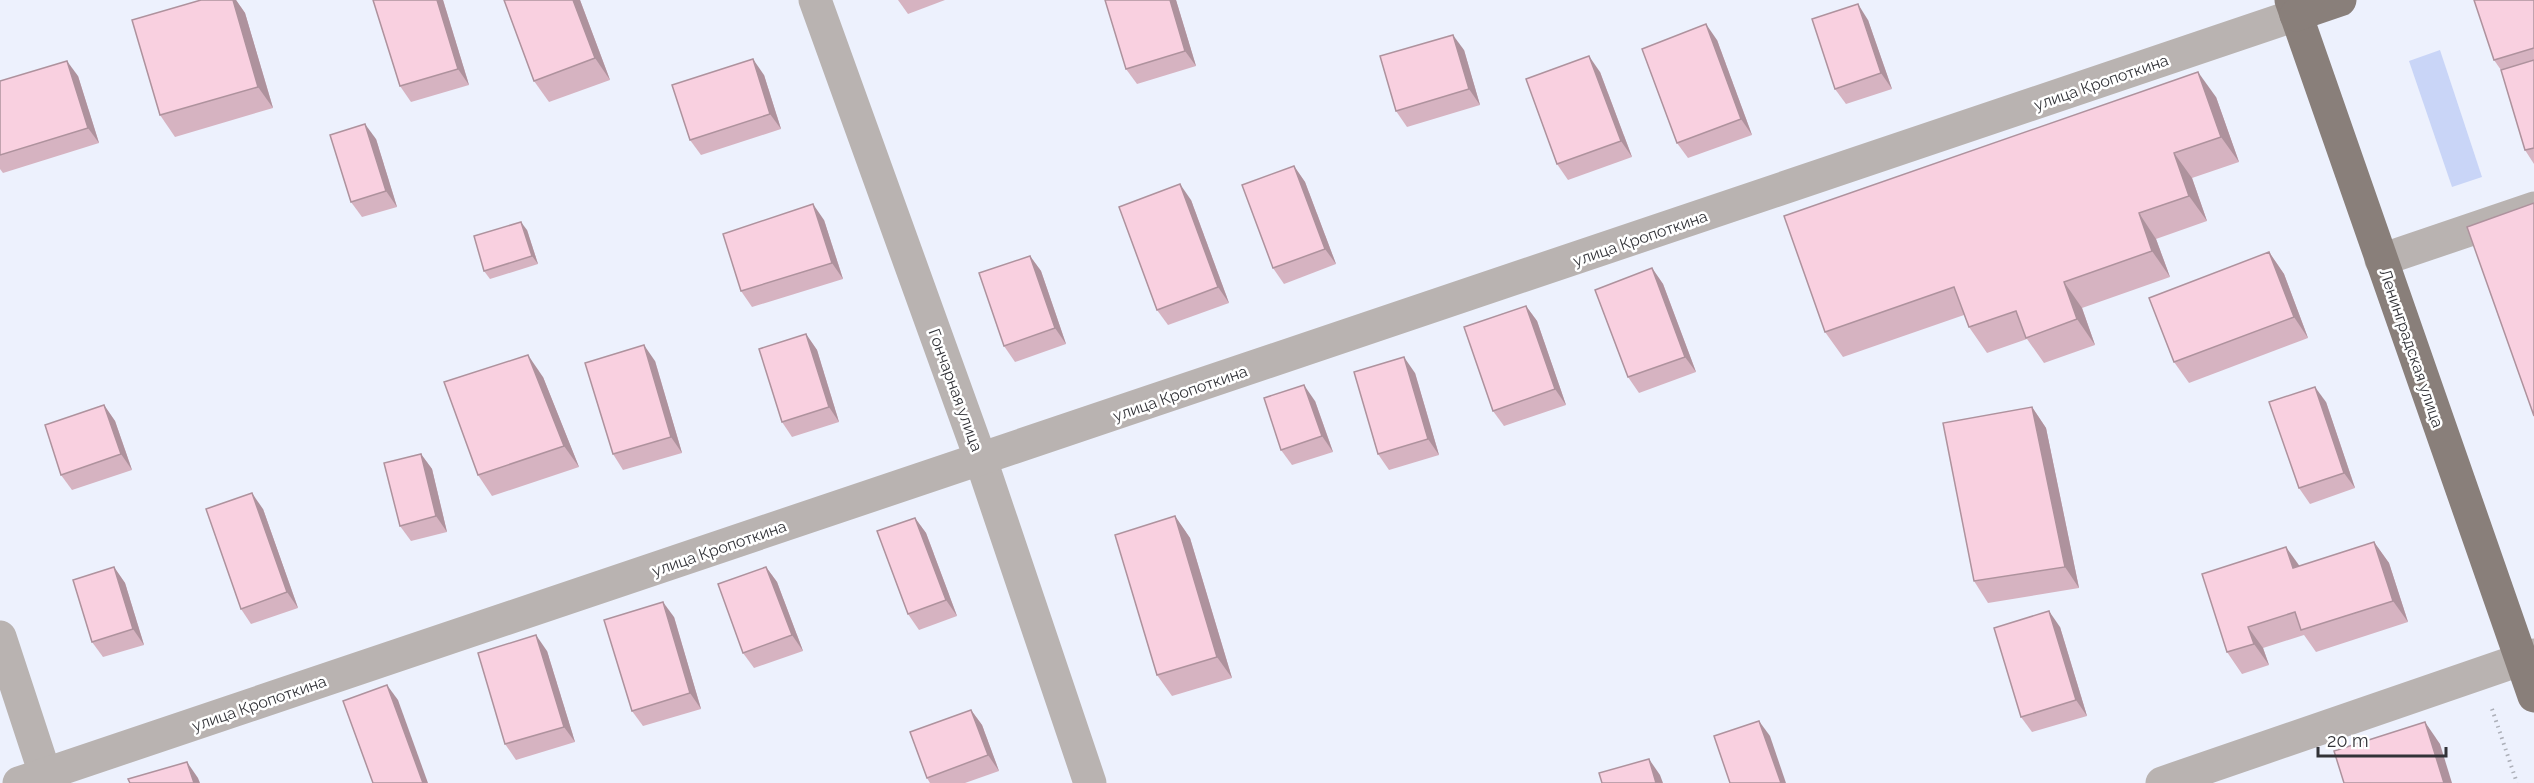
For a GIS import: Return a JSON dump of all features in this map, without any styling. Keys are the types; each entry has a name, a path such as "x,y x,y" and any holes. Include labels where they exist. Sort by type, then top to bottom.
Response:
{"main road":[{"name":"улица Кропоткина","path":"2294,8 2340,0"},
{"name":"Ленинградская улица","path":"2294,8 2381,260 2528,658 2534,696"}],"street":[{"name":"Гончарная улица","path":"814,0 981,460 1090,783"},
{"name":"улица Кропоткина","path":"37,780 981,460 2294,8"},
{"path":"2381,260 2534,208"},
{"path":"0,637 37,780"},
{"path":"2162,783 2528,658"}],"path":[{"path":"2480,674 2517,783"}],"shaded area":[{"path":"2440,50 2482,177 2452,187 2409,61"}],"building":[{"path":"201,0 233,0 258,87 160,115 132,20"},
{"path":"373,0 437,0 458,69 400,86"},
{"path":"504,0 573,0 595,58 534,81"},
{"path":"1105,0 1170,0 1185,51 1126,69"},
{"path":"2474,0 2534,0 2534,48 2494,60"},
{"path":"1858,4 1881,73 1835,89 1812,19"},
{"path":"1706,24 1741,119 1677,143 1642,49"},
{"path":"1453,35 1469,89 1396,111 1380,56"},
{"path":"1589,56 1621,141 1557,164 1526,79"},
{"path":"753,59 770,114 690,140 672,85"},
{"path":"2534,60 2534,148 2525,150 2501,70"},
{"path":"67,61 88,128 0,155 0,81"},
{"path":"2198,72 2221,137 2174,153 2189,196 2139,213 2152,251 2064,282 2077,319 2026,338 2016,311 1969,327 1954,287 1825,332 1784,216"},
{"path":"365,124 386,191 351,202 330,135"},
{"path":"1294,166 1325,249 1273,268 1242,185"},
{"path":"1180,184 1218,287 1157,310 1119,207"},
{"path":"2534,203 2534,416 2467,227"},
{"path":"813,204 832,263 741,291 723,234"},
{"path":"521,222 532,256 484,271 474,236"},
{"path":"2269,252 2294,317 2174,362 2149,298"},
{"path":"1030,256 1055,328 1004,346 979,273"},
{"path":"1652,268 1685,357 1628,377 1595,290"},
{"path":"1526,306 1555,389 1493,411 1464,327"},
{"path":"806,334 829,407 782,422 759,349"},
{"path":"644,345 671,437 613,454 585,363"},
{"path":"528,355 564,446 478,475 444,382"},
{"path":"1404,357 1428,439 1378,454 1354,372"},
{"path":"1304,385 1322,436 1281,450 1264,398"},
{"path":"2315,387 2344,473 2299,488 2269,402"},
{"path":"104,405 121,454 61,475 45,425"},
{"path":"2032,407 2065,567 1974,581 1943,423"},
{"path":"421,454 436,516 400,526 384,463"},
{"path":"252,493 287,592 241,609 206,509"},
{"path":"1175,516 1217,657 1157,675 1115,535"},
{"path":"915,518 946,600 908,614 877,531"},
{"path":"2374,542 2393,601 2301,630 2295,612 2248,627 2254,644 2227,652 2202,574 2286,547 2293,568"},
{"path":"114,567 133,629 92,642 73,580"},
{"path":"766,567 792,635 743,653 718,584"},
{"path":"663,602 690,693 632,711 604,620"},
{"path":"2049,611 2076,700 2021,717 1994,628"},
{"path":"536,635 564,727 505,744 478,653"},
{"path":"387,685 423,783 373,783 343,701"},
{"path":"971,710 988,755 927,778 910,732"},
{"path":"1759,721 1781,783 1730,783 1714,736"},
{"path":"2425,722 2444,783 2344,783 2334,751"},
{"path":"1649,759 1656,783 1602,783 1599,773"},
{"path":"187,762 194,783 130,783 128,779"}]}
